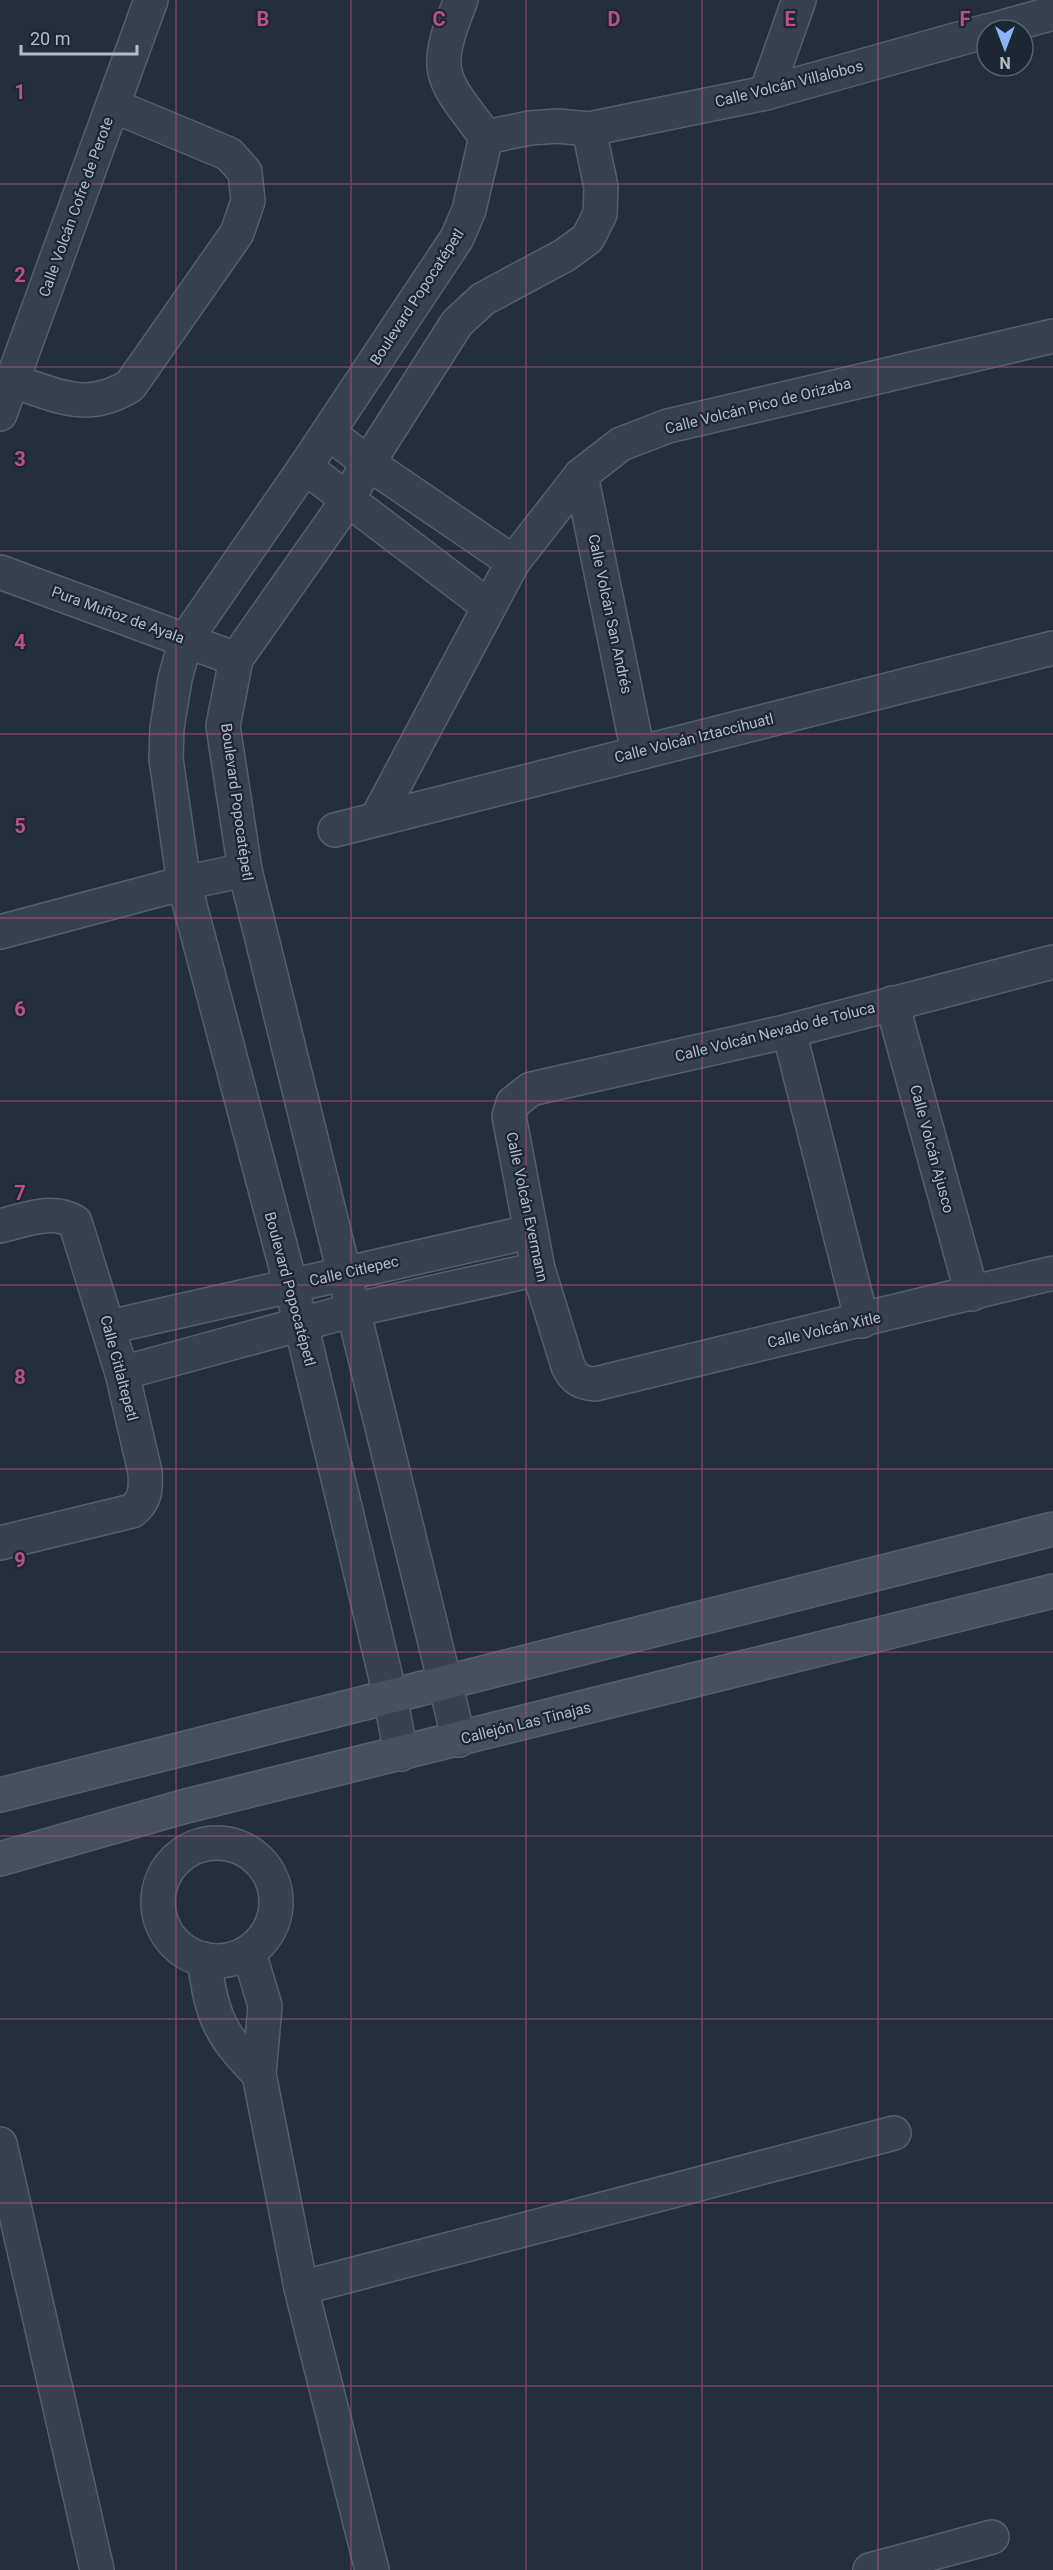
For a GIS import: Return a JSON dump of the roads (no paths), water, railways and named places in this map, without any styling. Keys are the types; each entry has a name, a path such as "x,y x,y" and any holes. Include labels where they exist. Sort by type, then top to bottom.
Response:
{"main road":[{"path":"0,1794 1053,1529"},
{"name":"Callejón Las Tinajas","path":"0,1859 186,1806 1053,1591"}],"street":[{"name":"Calle Volcán Cofre de Perote","path":"0,414 151,0"},
{"path":"460,0 444,41 442,63 448,86 486,137 530,128 558,126 589,129"},
{"path":"766,93 799,0"},
{"path":"1035,18 1053,13"},
{"name":"Calle Volcán Villalobos","path":"589,129 766,93 975,35"},
{"path":"12,381 82,402 110,398 130,386 237,234 248,201 245,172 229,154 114,106"},
{"name":"Boulevard Popocatépetl","path":"459,1740 245,870 223,726 236,659 347,501 368,463 457,323 483,299 565,255 588,238 600,214 601,187 589,129"},
{"name":"Boulevard Popocatépetl","path":"401,1754 390,1695 301,1324 184,883 166,759 173,689 186,639 328,433 457,238 469,210 486,137"},
{"name":"Calle Volcán Pico de Orizaba","path":"377,818 513,562 581,475 621,444 668,426 1053,336"},
{"path":"328,433 513,562"},
{"path":"305,467 488,606"},
{"name":"Calle Volcán San Andrés","path":"581,475 638,752"},
{"name":"Pura Muñoz de Ayala","path":"0,572 236,659"},
{"name":"Calle Volcán Iztaccihuatl","path":"335,830 1053,648"},
{"path":"0,932 184,883 245,870"},
{"name":"Calle Volcán Nevado de Toluca","path":"509,1116 513,1103 531,1089 789,1031 1053,962"},
{"name":"Calle Volcán Ajusco","path":"892,1003 972,1294"},
{"path":"789,1031 862,1321"},
{"name":"Calle Volcán Evermann","path":"509,1116 529,1232 538,1269 573,1376 583,1383 595,1384"},
{"name":"Calle Citlaltepetl","path":"0,1226 48,1215 67,1217 75,1222 122,1373 146,1480 143,1502 132,1511 0,1543"},
{"name":"Calle Citlepec","path":"109,1327 529,1232"},
{"path":"122,1373 354,1310 538,1269"},
{"name":"Calle Volcán Xitle","path":"595,1384 1053,1273"},
{"path":"186,1806 195,1846"},
{"path":"225,1842 253,1854 271,1876 276,1905 275,1921 258,1945 249,1952 225,1960 204,1959 184,1951 169,1936 159,1917 158,1895 164,1874 177,1858 195,1846 225,1842"},
{"path":"249,1952 265,2006 259,2074 301,2288 372,2570"},
{"path":"204,1959 209,1995 216,2019 232,2047 259,2074"},
{"path":"301,2288 894,2133"},
{"path":"0,2144 97,2570"},
{"path":"870,2570 992,2538"}]}
